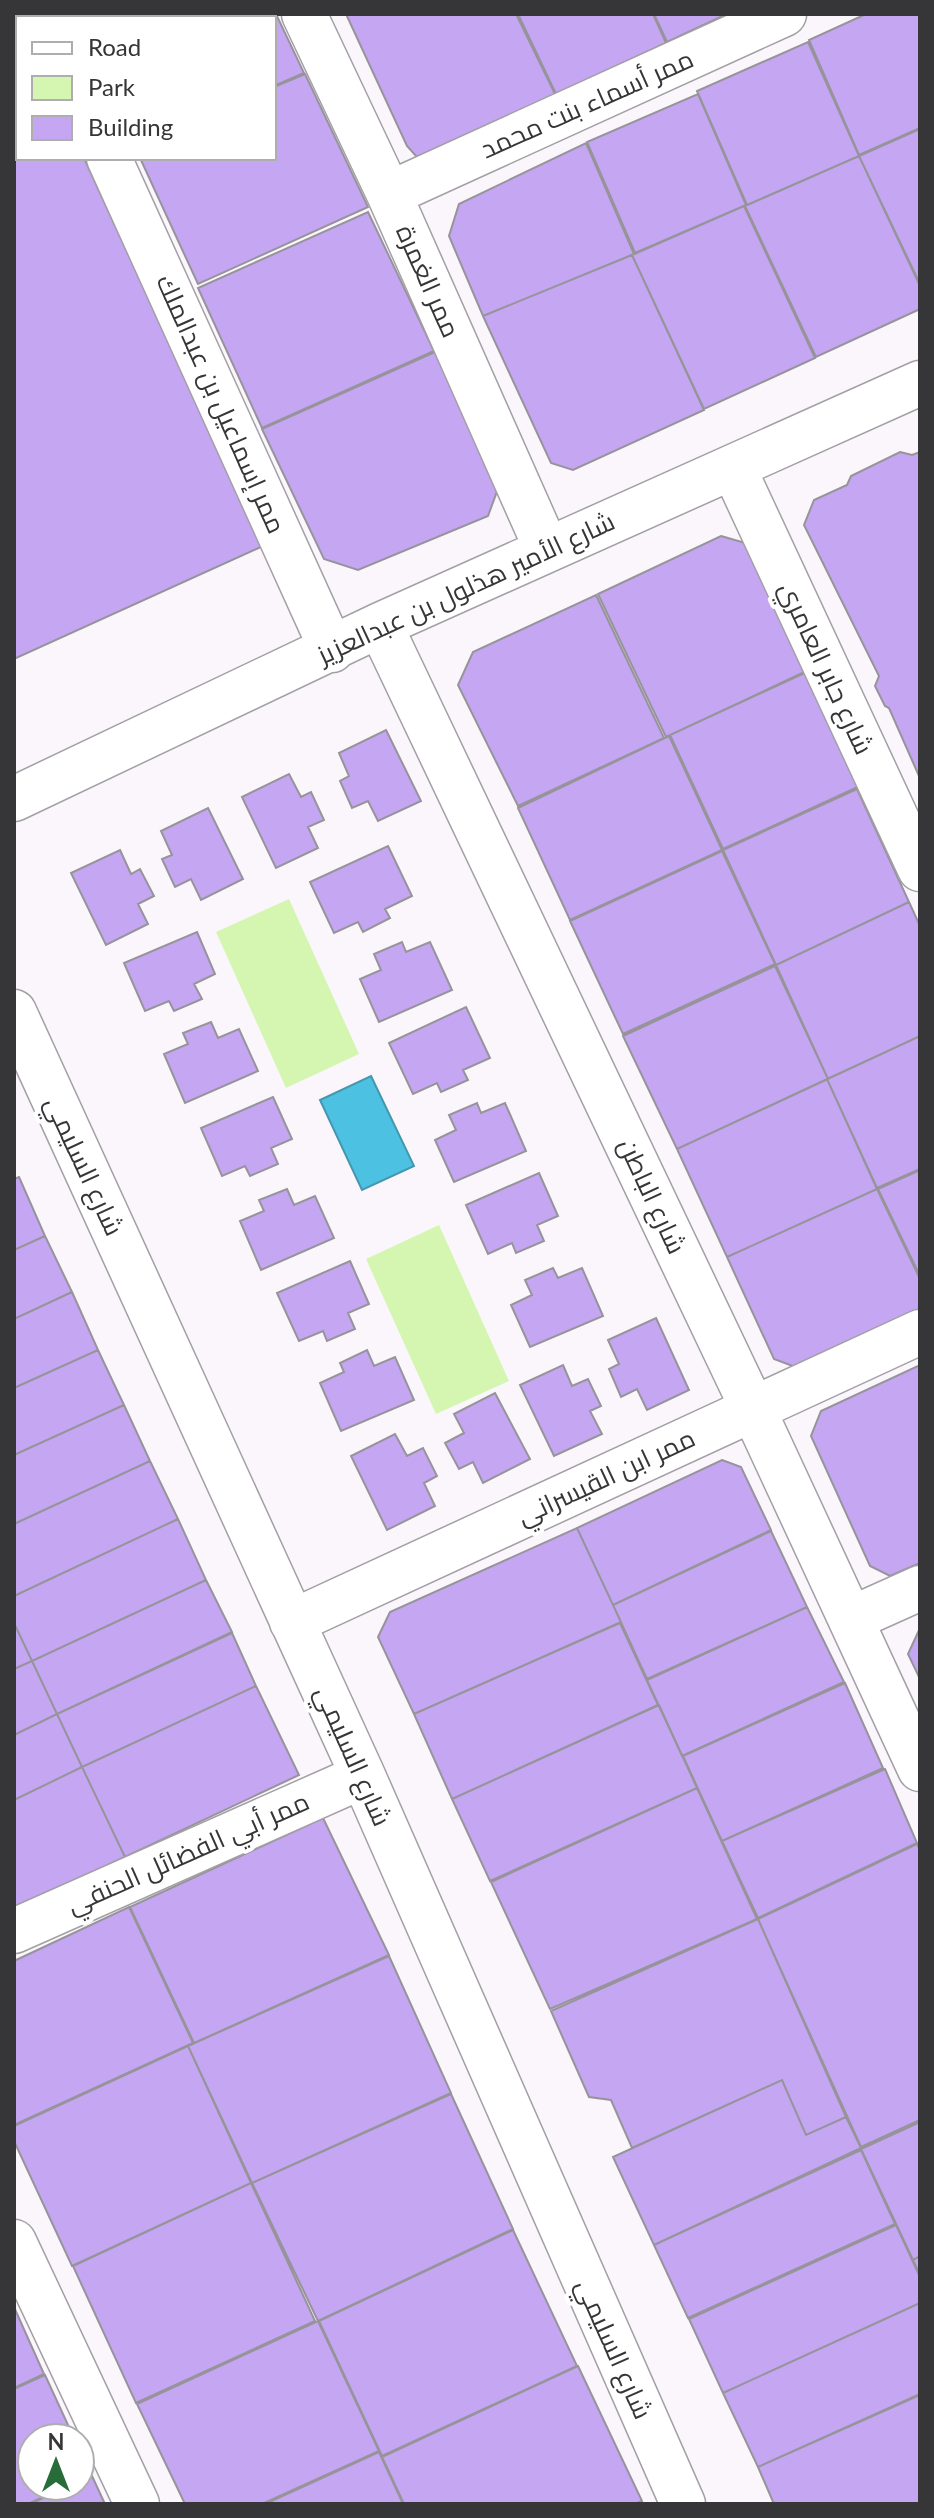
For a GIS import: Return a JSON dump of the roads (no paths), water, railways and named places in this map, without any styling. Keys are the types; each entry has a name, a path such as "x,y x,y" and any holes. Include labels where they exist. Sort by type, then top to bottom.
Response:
{"street":[{"name":"ممر الغمرة","path":"304,14 389,194 547,550"},
{"name":"ممر أسماء بنت محمد","path":"389,194 784,14"},
{"name":"ممر إسماعيل بن عبدالملك","path":"110,160 332,650"},
{"name":"شارع الأمير هذلول بن عبدالعزيز","path":"14,799 380,625 920,383"},
{"name":"شارع جابر العامري","path":"733,467 920,869"},
{"name":"شارع الباطن","path":"380,625 753,1409 920,1769"},
{"name":"شارع السليمي","path":"14,1012 363,1776 683,2504"},
{"name":"ممر ابن القيسراني","path":"292,1622 920,1332"},
{"path":"851,1619 920,1588"},
{"name":"ممر أبي الفضائل الحنفي","path":"14,1931 363,1776"},
{"path":"14,2242 137,2504"}],"water":[{"path":"371,1076 414,1166 362,1190 320,1100"}]}
